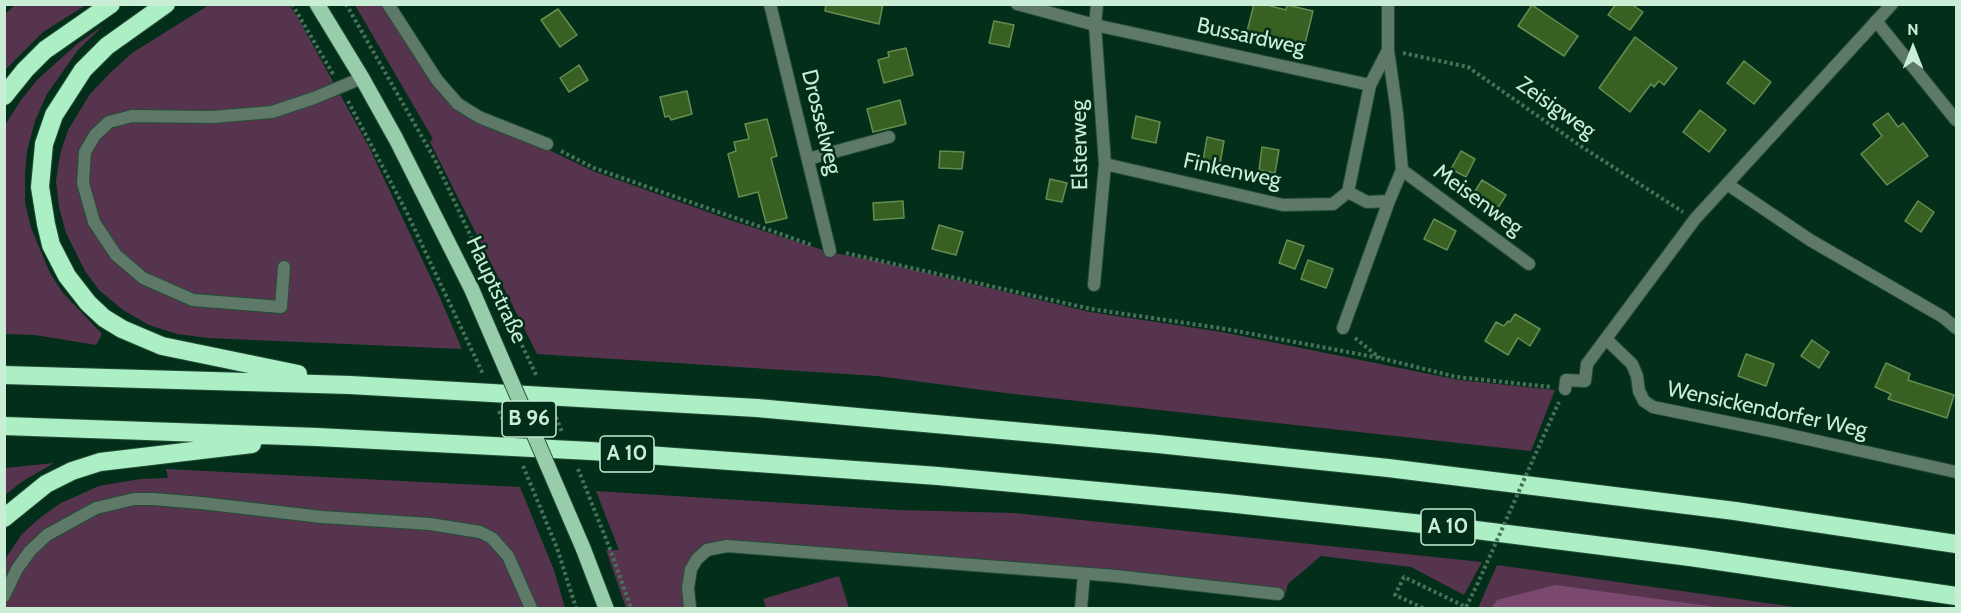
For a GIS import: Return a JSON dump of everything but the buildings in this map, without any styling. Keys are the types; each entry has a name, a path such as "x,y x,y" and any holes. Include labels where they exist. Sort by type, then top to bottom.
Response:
{"highway":[{"path":"4,96 45,50 111,4"},
{"path":"166,4 107,46 83,70 54,115 44,144 40,187 46,224 59,262 76,289 96,310 122,329 141,339 162,346 350,385"},
{"name":"A 10","path":"4,375 350,385 757,408 1158,444 1560,488 1956,544"},
{"name":"A 10","path":"4,426 317,437 591,452 938,476 1204,500 1448,526 1667,554 1956,596"},
{"path":"4,518 46,483 100,462 317,437"}],"main road":[{"name":"Hauptstraße","path":"317,4 362,78 423,189 472,290 583,548 606,609"}],"street":[{"path":"388,4 437,81 458,104 479,117 547,144"},
{"name":"Drosselweg","path":"770,4 830,251"},
{"name":"Bussardweg","path":"1017,4 1095,25 1370,85"},
{"name":"Elsterweg","path":"1094,285 1105,164 1095,25 1097,4"},
{"path":"1343,328 1402,170 1388,50 1388,4"},
{"path":"1565,388 1566,380 1584,381 1587,364 1695,219 1892,4"},
{"path":"1876,21 1956,120"},
{"path":"1388,50 1370,85 1348,192 1367,202 1389,201"},
{"path":"284,267 280,307 193,300 143,278 116,255 94,222 83,183 85,152 95,135 109,122 132,116 212,117 272,112 341,88 362,78"},
{"path":"808,159 889,137"},
{"name":"Finkenweg","path":"1105,164 1283,205 1333,204 1348,192"},
{"name":"Meisenweg","path":"1402,170 1529,264"},
{"path":"1727,184 1810,240 1943,317 1956,328"},
{"name":"Wensickendorfer Weg","path":"1606,339 1632,364 1637,376 1639,391 1644,401 1653,407 1956,472"},
{"path":"4,596 17,569 30,551 48,535 96,508 134,499 153,499 322,517 430,524 480,532 492,538 508,556 531,609"},
{"path":"690,609 688,588 691,569 697,559 707,550 716,547 1084,574 1278,594"},
{"path":"1081,609 1084,574"}],"path":[{"path":"292,4 314,38 407,213 484,377"},
{"path":"346,4 434,158 540,383"},
{"name":"Zeisigweg","path":"1388,50 1468,67 1582,147 1695,219"},
{"path":"547,144 594,168 830,251 877,259 1091,309 1220,328 1380,358 1457,377 1565,388"},
{"path":"1343,328 1380,358"},
{"path":"498,409 511,439"},
{"path":"554,414 563,434"},
{"path":"1423,609 1395,595 1404,577 1466,607 1553,415"},
{"path":"519,458 557,548 576,609"},
{"path":"575,463 610,549 631,609"},
{"path":"1455,609 1458,603"}],"shaded area":[{"path":"15,5 86,5 43,32 5,70 5,14"},
{"path":"209,5 289,5 369,147 462,349 208,338 177,334 149,325 123,310 99,290 85,271 66,233 59,207 56,181 60,155 68,130 90,94 132,53"},
{"path":"355,5 385,5 457,106 593,171 733,221 829,252 1090,312 1222,332 1459,380 1555,390 1531,451 1005,393 877,376 537,354 430,142 433,139"},
{"path":"104,25 78,50 47,94 35,121 27,151 25,172 25,202 31,228 50,273 63,293 102,334 96,345 35,335 5,334 5,125 37,80 77,44"},
{"path":"54,463 23,481 5,495 5,468"},
{"path":"166,469 520,487 554,570 565,608 5,608 5,559 22,534 41,517 61,503 99,486 140,479 168,478"},
{"path":"596,491 898,510 1014,513 1482,562 1464,595 1411,567 1321,556 1288,584 1284,598 1118,579 719,550 710,553 696,571 693,585 696,608 626,608 606,550 619,550"},
{"path":"1497,565 1802,608 1724,608 1497,600 1491,608 1478,608"},
{"path":"839,576 849,608 766,608 763,599"},
{"path":"1555,585 1724,608 1491,608 1497,600"}]}
